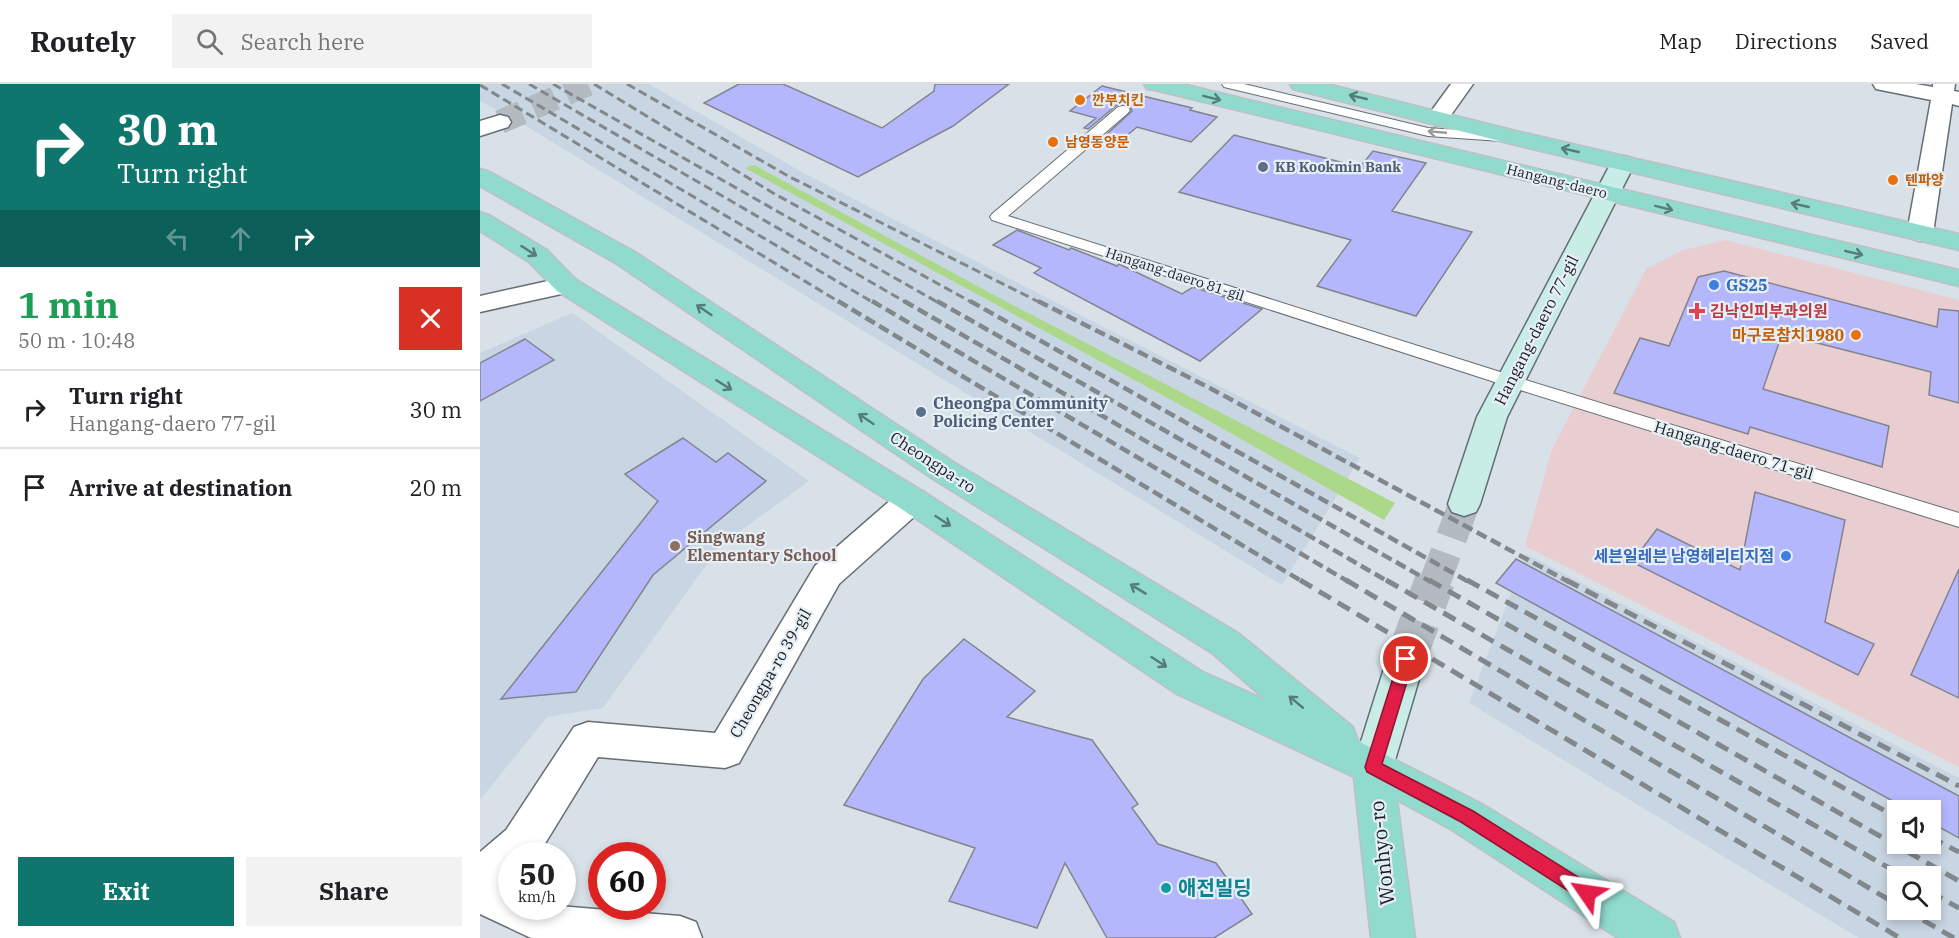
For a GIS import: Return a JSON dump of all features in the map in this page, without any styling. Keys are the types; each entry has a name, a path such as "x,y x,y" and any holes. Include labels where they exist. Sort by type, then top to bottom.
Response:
{"main road":[{"name":"Hangang-daero","path":"1155,84 1959,278"},
{"name":"Hangang-daero","path":"1301,84 1516,138 1959,242"},
{"name":"Hangang-daero 77-gil","path":"1464,504 1492,417 1623,163"},
{"name":"Cheongpa-ro","path":"480,176 626,258 944,471 1225,643 1373,767"},
{"name":"Cheongpa-ro","path":"480,220 538,256 566,285 912,500 1190,682 1373,767 1467,817 1658,938"},
{"path":"1373,767 1406,659"},
{"name":"Wonhyo-ro","path":"1373,767 1387,935"}],"street":[{"path":"1438,117 1462,84"},
{"path":"1884,84 1948,93 1920,233"},
{"path":"480,304 566,285"},
{"name":"Cheongpa-ro 39-gil","path":"480,880 520,844 588,739 725,751 827,575 912,500"},
{"path":"480,892 558,928 680,938"}],"lane":[{"path":"1228,84 1428,132 1516,138"},
{"name":"Hangang-daero 81-gil","path":"1123,110 997,217 1510,381"},
{"name":"Hangang-daero 71-gil","path":"1510,381 1959,520"}],"shaded area":[{"path":"480,84 649,84 809,176 1360,458 1282,585 526,126 480,101"},
{"path":"1726,240 1959,300 1959,767 1525,546 1552,449 1646,269 1683,250"},
{"path":"572,313 809,481 720,546 603,708 547,717 480,800 480,353"},
{"path":"1526,554 1959,778 1959,938 1859,938 1469,703"}],"green space":[{"path":"754,165 1007,302 1395,503 1384,520 1197,414 745,168"}],"building":[{"path":"739,84 783,84 882,128 934,91 935,84 1009,84 953,126 858,177 704,103"},
{"path":"1102,86 1192,108 1190,110 1217,117 1191,142 1137,127 1124,138 1107,134 1132,111 1130,106 1123,104 1117,105 1088,129 1084,128 1096,118 1070,111"},
{"path":"1234,135 1360,167 1373,151 1426,163 1392,211 1472,232 1416,316 1317,286 1351,240 1179,192"},
{"path":"1017,230 1117,266 1119,264 1182,294 1193,287 1262,309 1200,361 1034,273 1041,268 993,245"},
{"path":"1724,271 1937,327 1939,309 1959,311 1959,403 1929,395 1931,372 1782,334 1763,389 1889,426 1882,467 1750,427 1748,434 1614,393 1640,338 1669,346 1698,277"},
{"path":"525,339 554,360 480,401 480,363"},
{"path":"683,438 716,462 728,453 766,481 653,575 576,692 501,699 658,501 625,474"},
{"path":"1755,492 1845,520 1825,622 1874,644 1858,675 1632,562 1657,529 1740,570"},
{"path":"1516,559 1959,796 1959,838 1941,828 1941,800 1891,800 1496,583"},
{"path":"1959,569 1959,698 1911,675"},
{"path":"964,639 1035,691 1007,717 1092,740 1138,804 1132,808 1158,844 1216,863 1252,914 1214,938 1107,938 1065,863 1037,928 949,901 975,848 844,805 923,679"}],"tunnel":[{"path":"500,122 588,84"},
{"path":"1435,582 1464,504"},
{"path":"1406,659 1435,580"}],"railway":[{"path":"502,84 874,303"},
{"path":"529,84 907,303"},
{"path":"553,84 939,303"},
{"path":"594,84 773,193 973,303"},
{"path":"627,84 790,177 1041,303"},
{"path":"480,85 841,303"},
{"path":"838,301 1303,582"},
{"path":"872,301 1349,582"},
{"path":"904,301 1389,582"},
{"path":"937,301 1431,582"},
{"path":"970,301 1469,582"},
{"path":"1038,301 1206,386 1569,582"},
{"path":"1300,580 1900,938"},
{"path":"1346,580 1887,899"},
{"path":"1386,580 1887,867"},
{"path":"1429,580 1959,881"},
{"path":"1467,580 1887,812"},
{"path":"1566,580 1959,786"},
{"path":"1941,843 1959,852"},
{"path":"1941,898 1959,908"},
{"path":"1923,920 1954,938"}],"place":[{"name":"깐부치킨","path":"1080,100"},
{"name":"남영동양문","path":"1053,142"},
{"name":"KB Kookmin Bank","path":"1263,167"},
{"name":"텐파양","path":"1893,180"},
{"name":"GS25","path":"1714,285"},
{"name":"김낙인피부과의원","path":"1697,311"},
{"name":"마구로참치1980","path":"1856,335"},
{"name":"Cheongpa Community Policing Center","path":"921,412"},
{"name":"Singwang Elementary School","path":"675,546"},
{"name":"세븐일레븐 남영헤리티지점","path":"1786,556"},
{"name":"애전빌딩","path":"1166,888"}],"route":[{"path":"1406,659 1373,767 1467,817 1587,893"}]}
